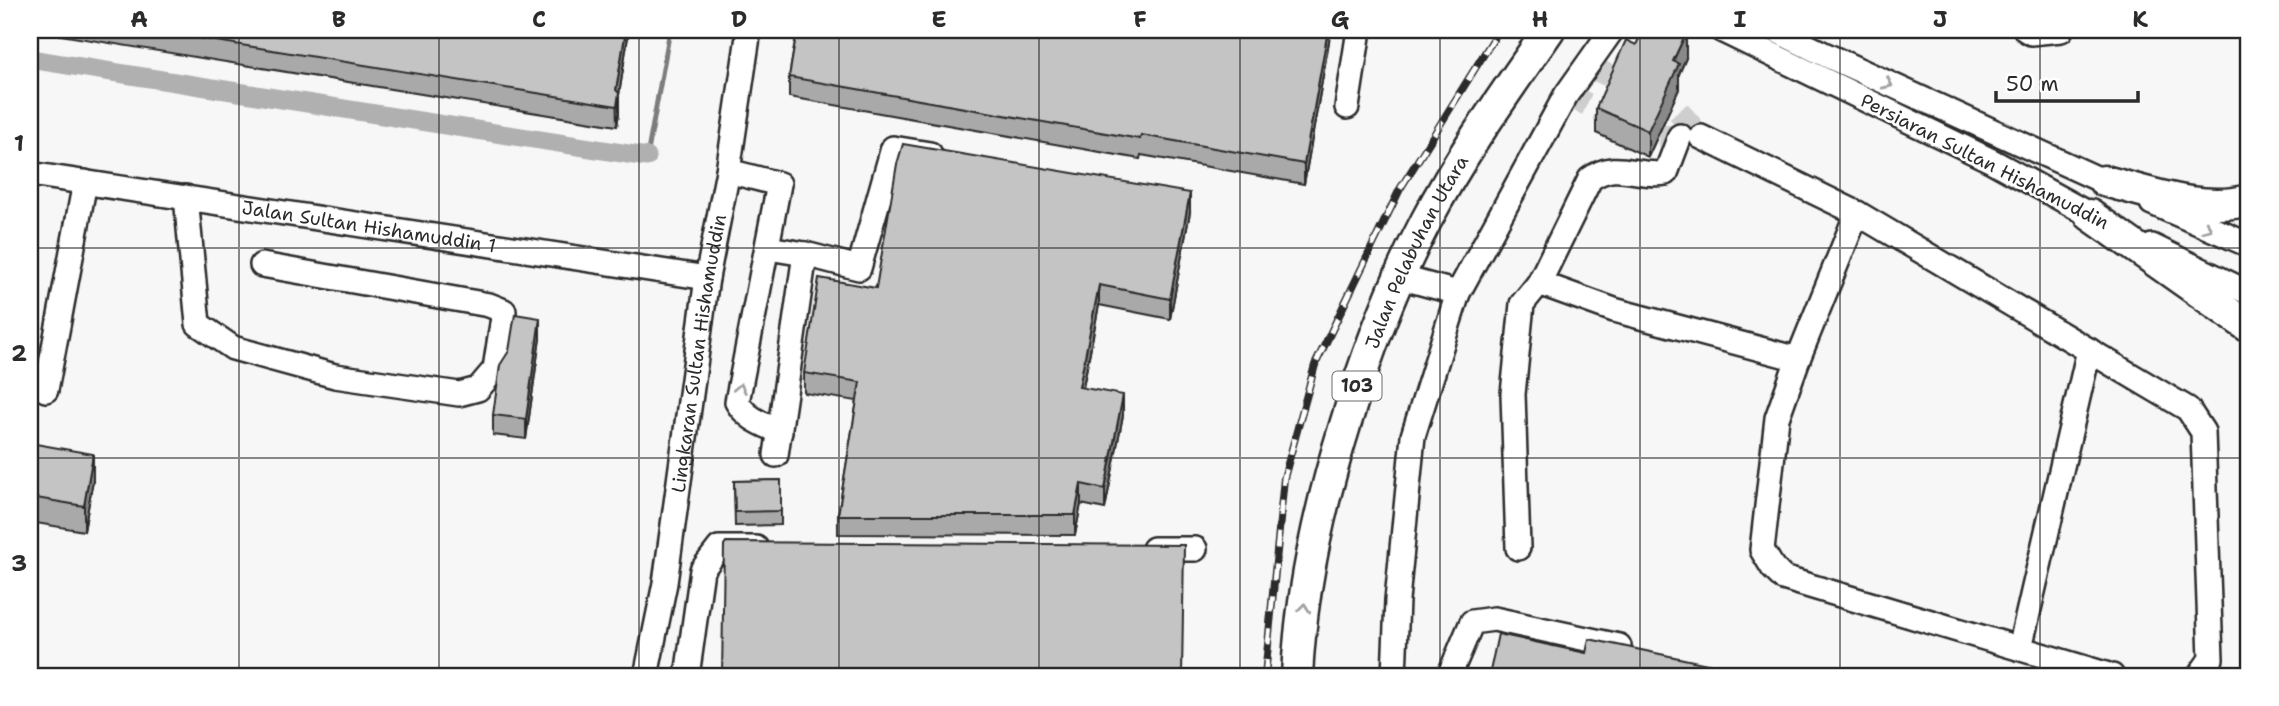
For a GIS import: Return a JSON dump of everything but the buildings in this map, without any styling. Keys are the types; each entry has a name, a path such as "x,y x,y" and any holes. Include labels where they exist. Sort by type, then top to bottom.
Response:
{"main road":[{"name":"103","path":"1488,120 1539,30"},
{"path":"1488,120 1549,30"},
{"name":"Jalan Pelabuhan Utara","path":"1297,676 1307,577 1320,514 1367,353 1426,220 1488,120"},
{"path":"2104,181 2193,202 2228,205 2249,200"},
{"path":"2090,215 2249,327"}],"street":[{"name":"Lingkaran Sultan Hishamuddin","path":"646,676 665,583 707,278 728,171 749,30"},
{"path":"1347,107 1359,30"},
{"path":"1394,676 1397,600 1413,436 1458,293 1566,95 1612,30"},
{"name":"Persiaran Sultan Hishamuddin","path":"1721,30 1821,66 2104,181 2249,245"},
{"name":"Persiaran Sultan Hishamuddin","path":"1775,30 1821,66 1992,161 2090,215 2249,293"},
{"path":"2026,30 2031,33 2061,30"},
{"path":"1518,548 1513,394 1522,304 1539,283 1590,179 1611,168 1655,175 1666,173 1691,136 1857,213 2188,409 2203,432 2211,659 2199,676"},
{"path":"768,248 859,268 893,148 948,157"},
{"path":"728,171 779,184 737,402 778,444 805,254"},
{"name":"Jalan Sultan Hishamuddin 1","path":"30,174 707,278"},
{"path":"46,390 85,182"},
{"path":"186,197 198,324 233,348 335,376 458,394 478,389 495,369 504,311 489,305 262,265"},
{"path":"1857,213 1777,418 1762,550 1783,578 2112,676"},
{"path":"1399,277 1458,293"},
{"path":"1539,283 1614,310 1798,359"},
{"path":"2020,648 2089,350"},
{"path":"687,676 702,570 719,548 774,548"},
{"path":"1127,549 1195,549"},
{"path":"1449,676 1472,622 1494,618 1638,650"}],"waterway":[{"path":"647,157 670,30"},
{"path":"30,59 647,157"}],"tunnel":[{"path":"1588,66 1672,104 1701,137"},
{"path":"1566,95 1658,136 1698,137"}],"railway":[{"path":"1265,676 1284,478 1315,365 1400,189 1499,30"}]}
